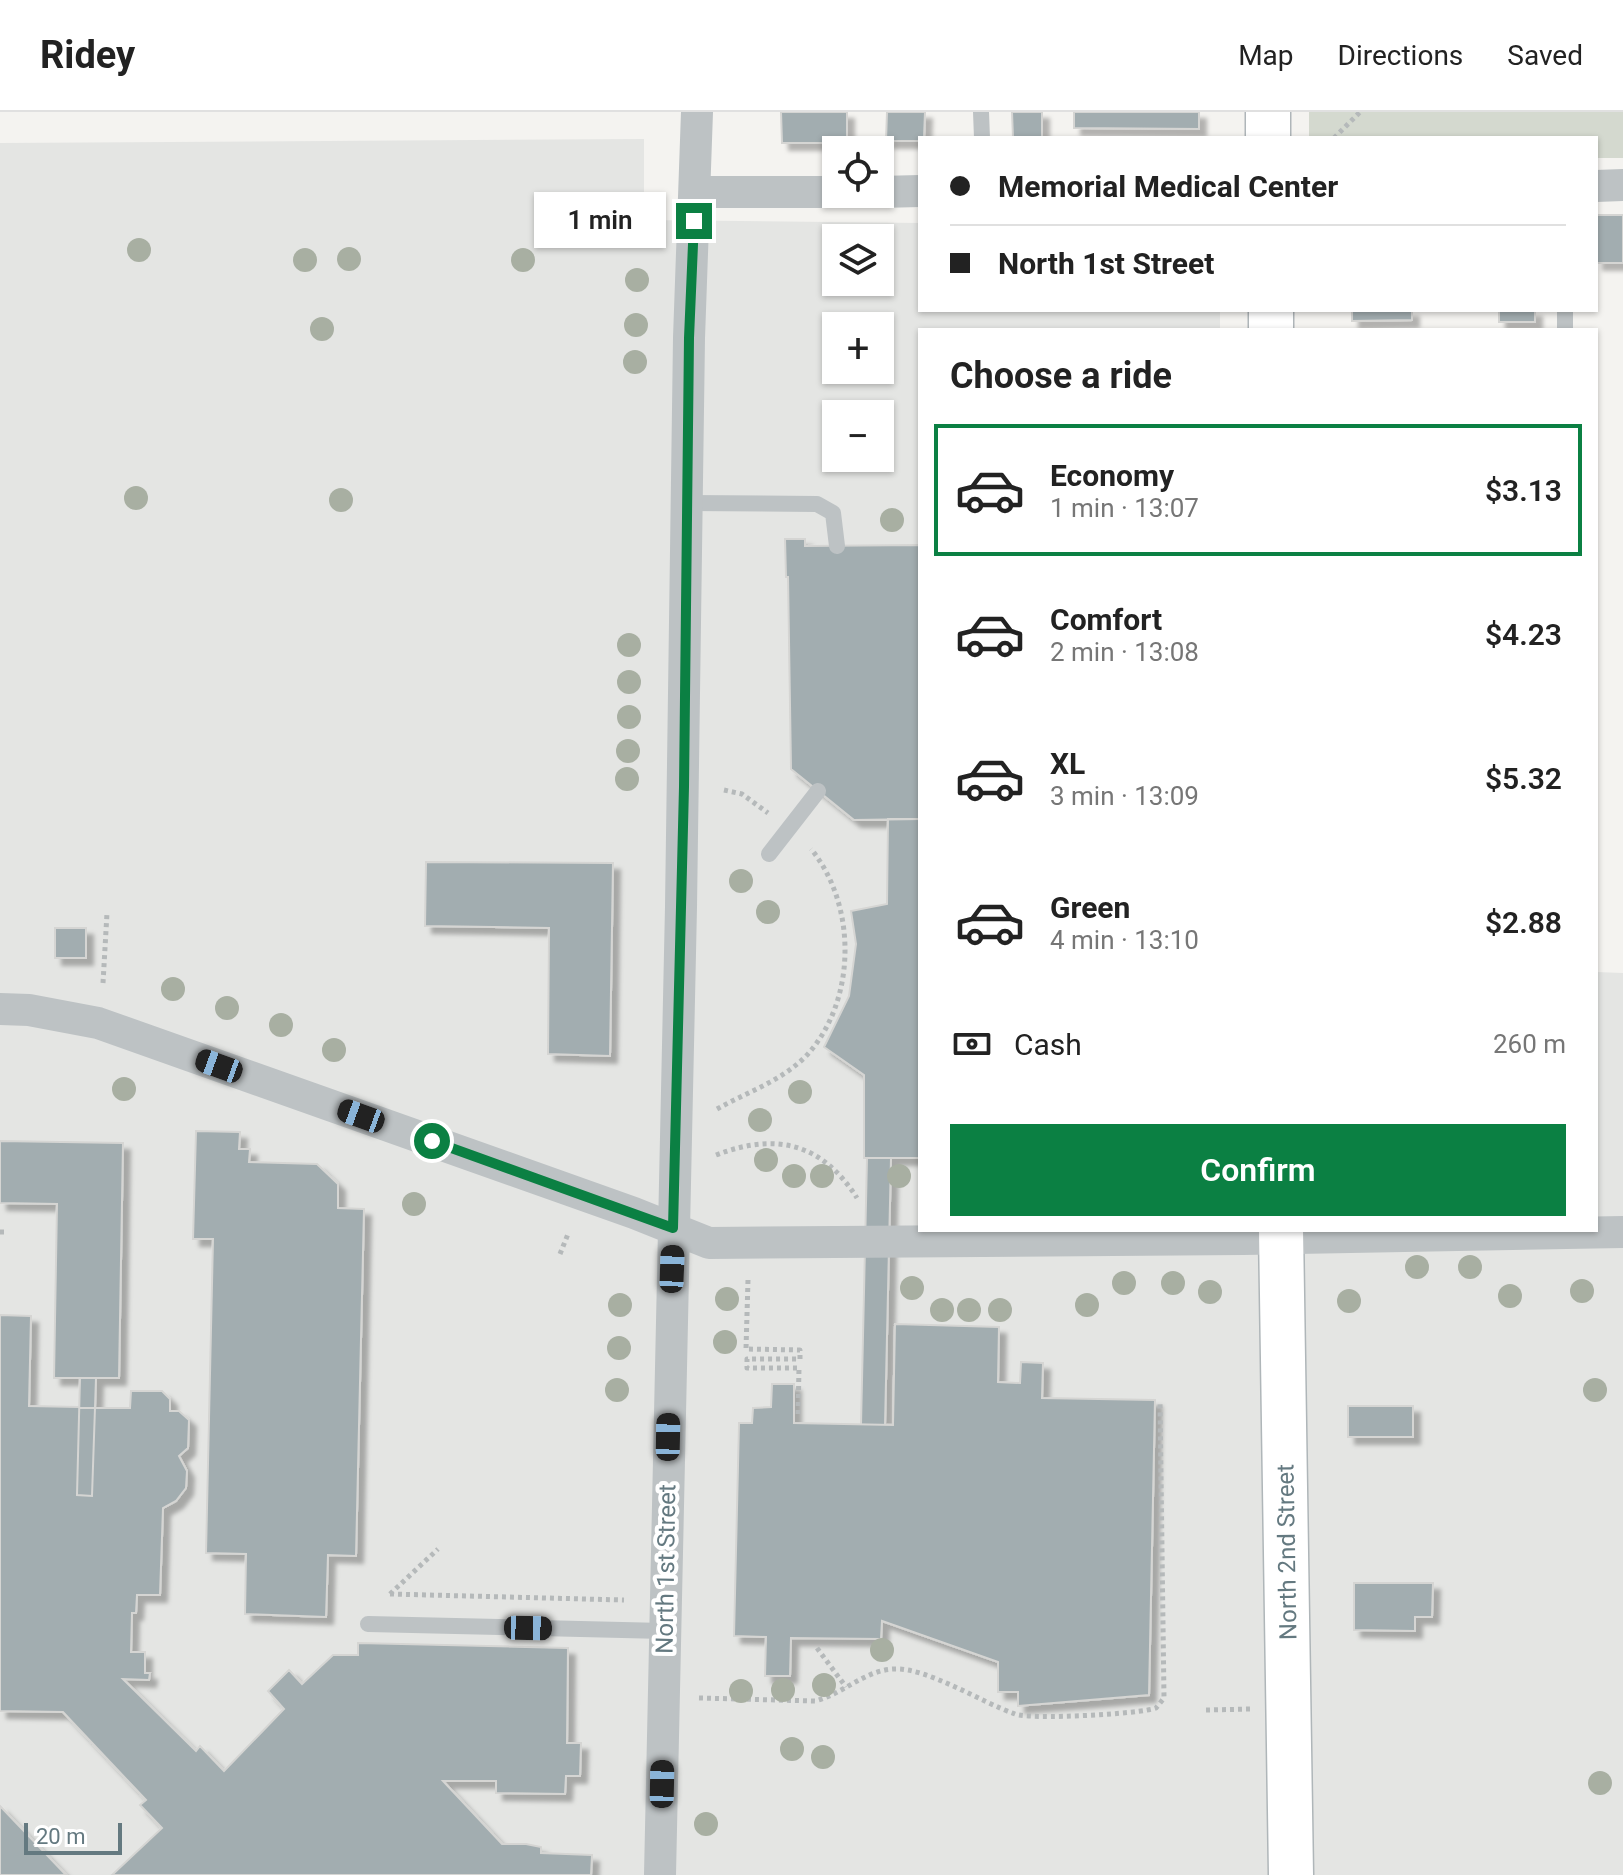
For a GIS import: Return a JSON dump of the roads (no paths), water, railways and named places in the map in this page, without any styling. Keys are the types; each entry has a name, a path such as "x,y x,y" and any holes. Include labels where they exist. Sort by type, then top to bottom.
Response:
{"main road":[{"path":"1268,112 1268,136"},
{"name":"North 2nd Street","path":"1282,1234 1291,1875"}],"street":[{"name":"North 1st Street","path":"660,1875 697,112"},
{"path":"1598,186 1623,185"},
{"path":"894,192 918,191"},
{"path":"695,192 822,192"},
{"path":"0,1009 29,1010 98,1023 709,1243 1146,1235 1623,1232"}],"lane":[{"path":"981,112 982,136"},
{"path":"687,503 817,504 833,513 837,546"},
{"path":"769,854 818,791"},
{"path":"368,1624 664,1631"}]}
